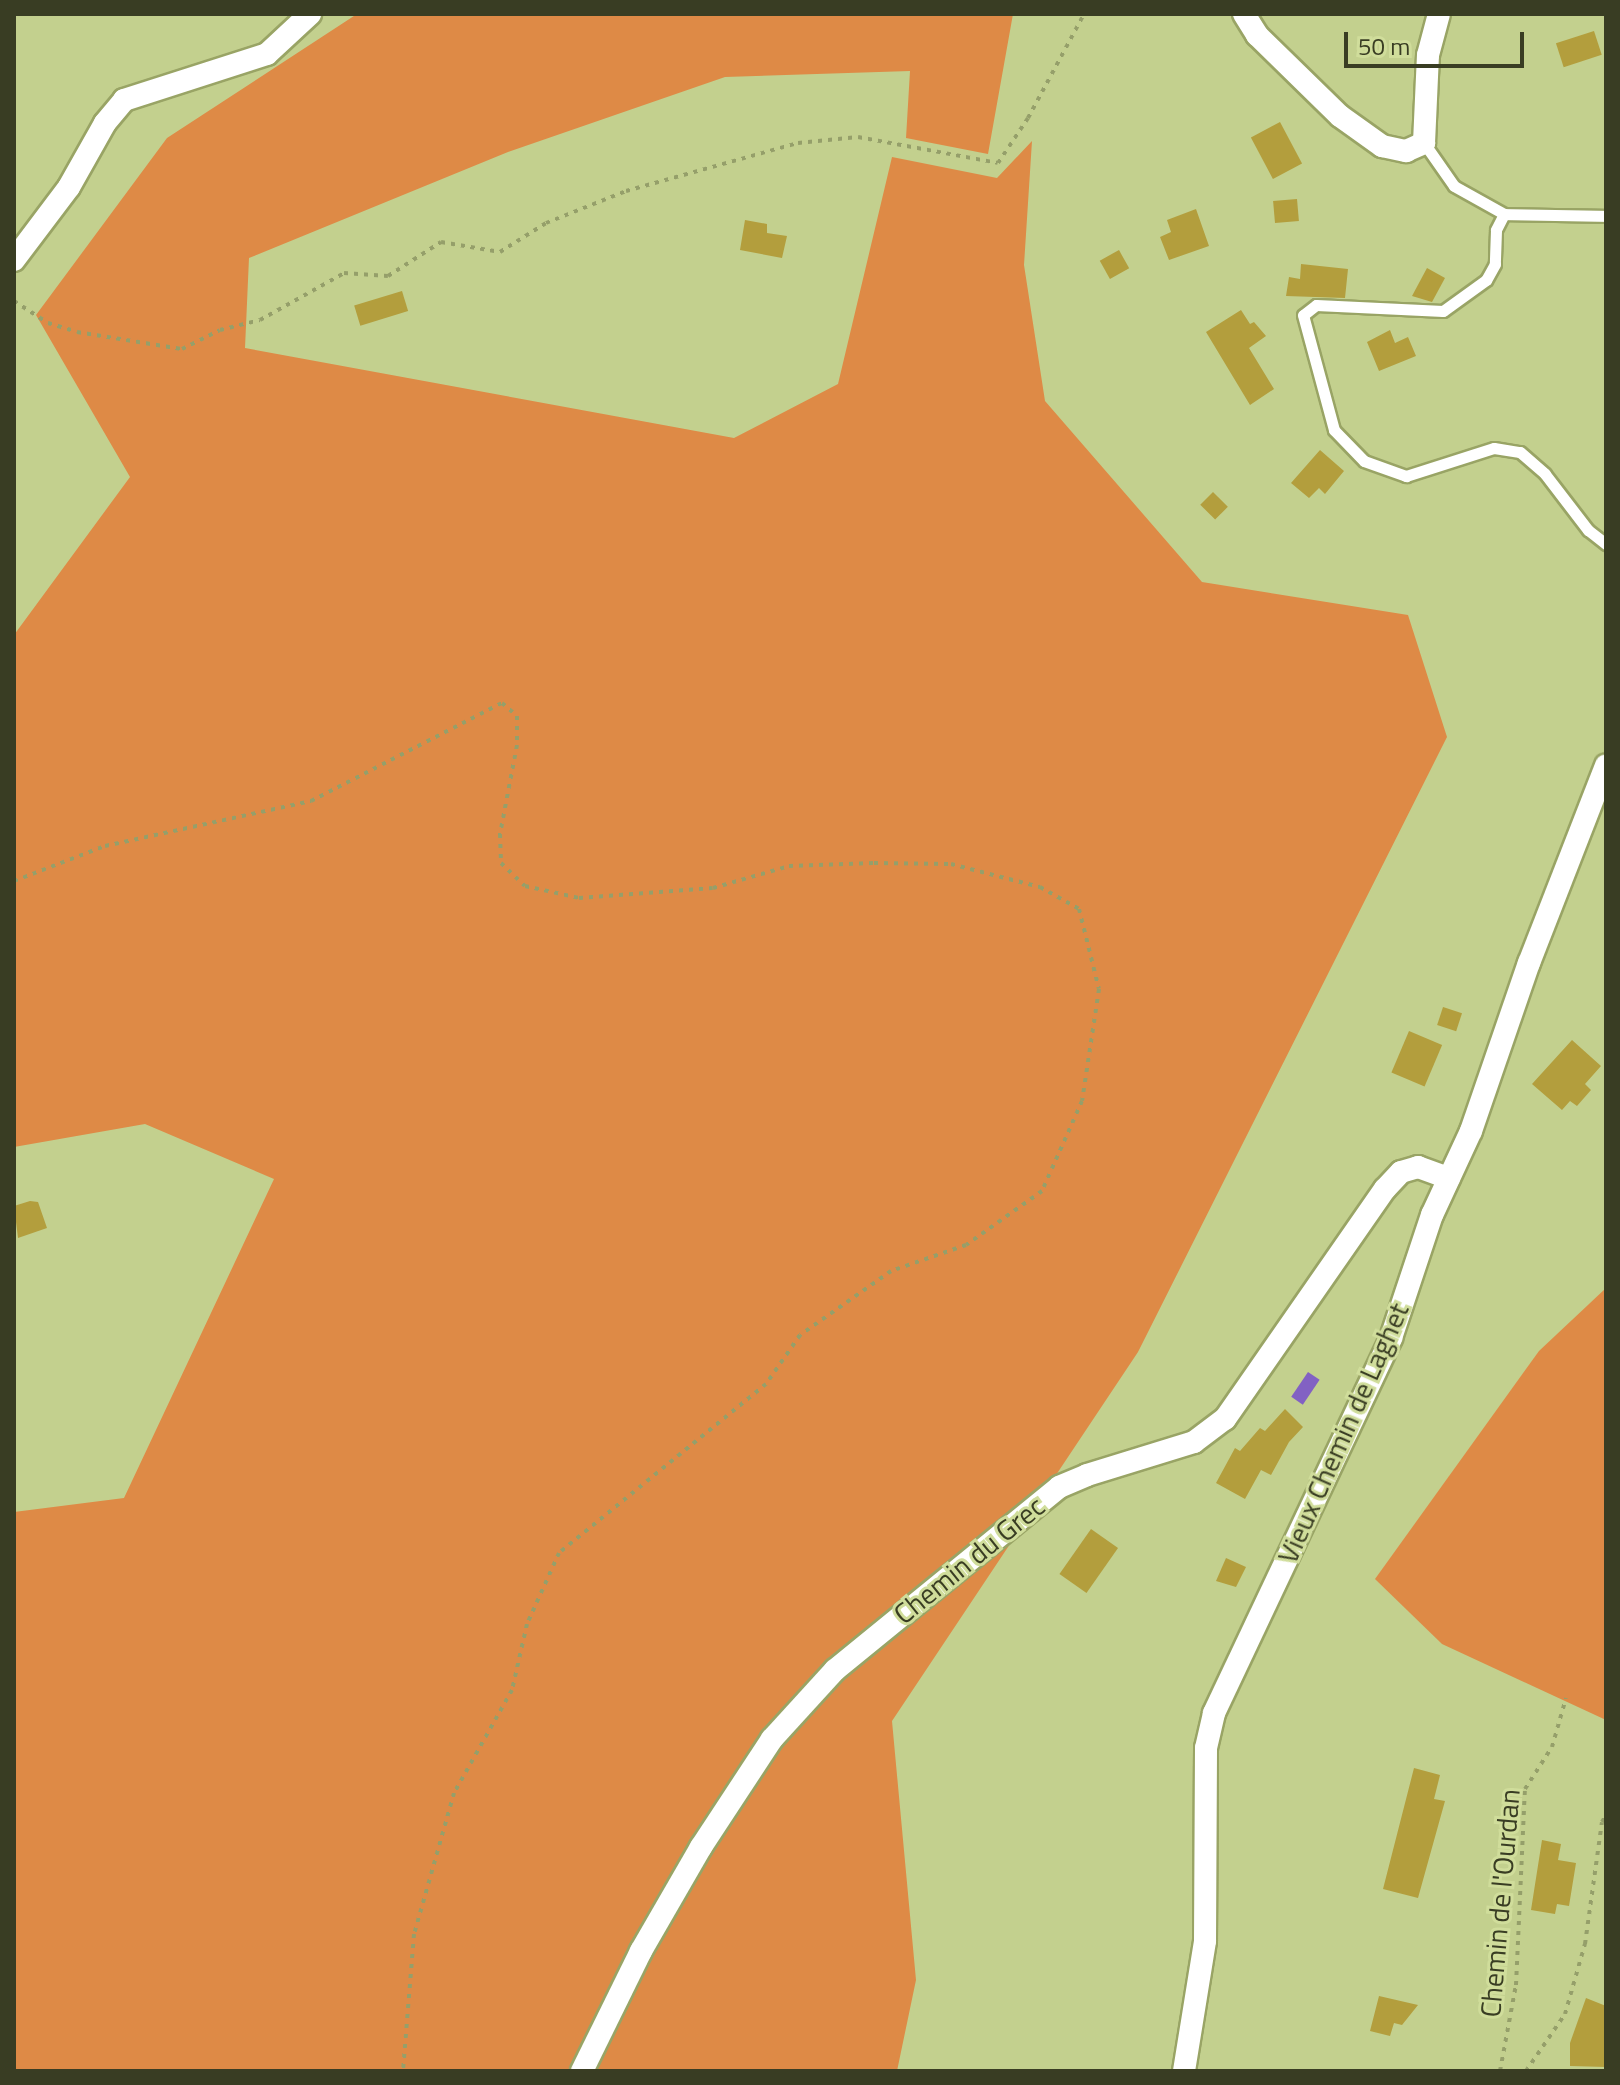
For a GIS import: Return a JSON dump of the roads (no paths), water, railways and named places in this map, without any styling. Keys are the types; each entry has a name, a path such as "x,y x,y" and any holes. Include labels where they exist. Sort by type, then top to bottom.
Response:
{"street":[{"path":"14,260 69,187 105,123 124,100 267,54 310,14"},
{"path":"1244,14 1257,35 1340,116 1382,146 1406,151 1424,143 1428,55 1439,14"},
{"name":"Vieux Chemin de Laghet","path":"1184,2071 1205,1941 1206,1748 1214,1713 1391,1338 1432,1215 1471,1131 1529,963 1606,766"},
{"name":"Chemin du Grec","path":"582,2071 641,1951 701,1847 772,1739 835,1670 1059,1487 1087,1475 1182,1447 1225,1419 1385,1189 1401,1172 1418,1167 1449,1178"}],"lane":[{"path":"1424,143 1454,186 1504,214 1606,216"},
{"path":"1504,214 1496,230 1495,264 1486,280 1443,311 1316,305 1303,315 1334,430 1364,461 1406,476 1494,448 1520,452 1545,474 1588,530 1606,544"}]}
